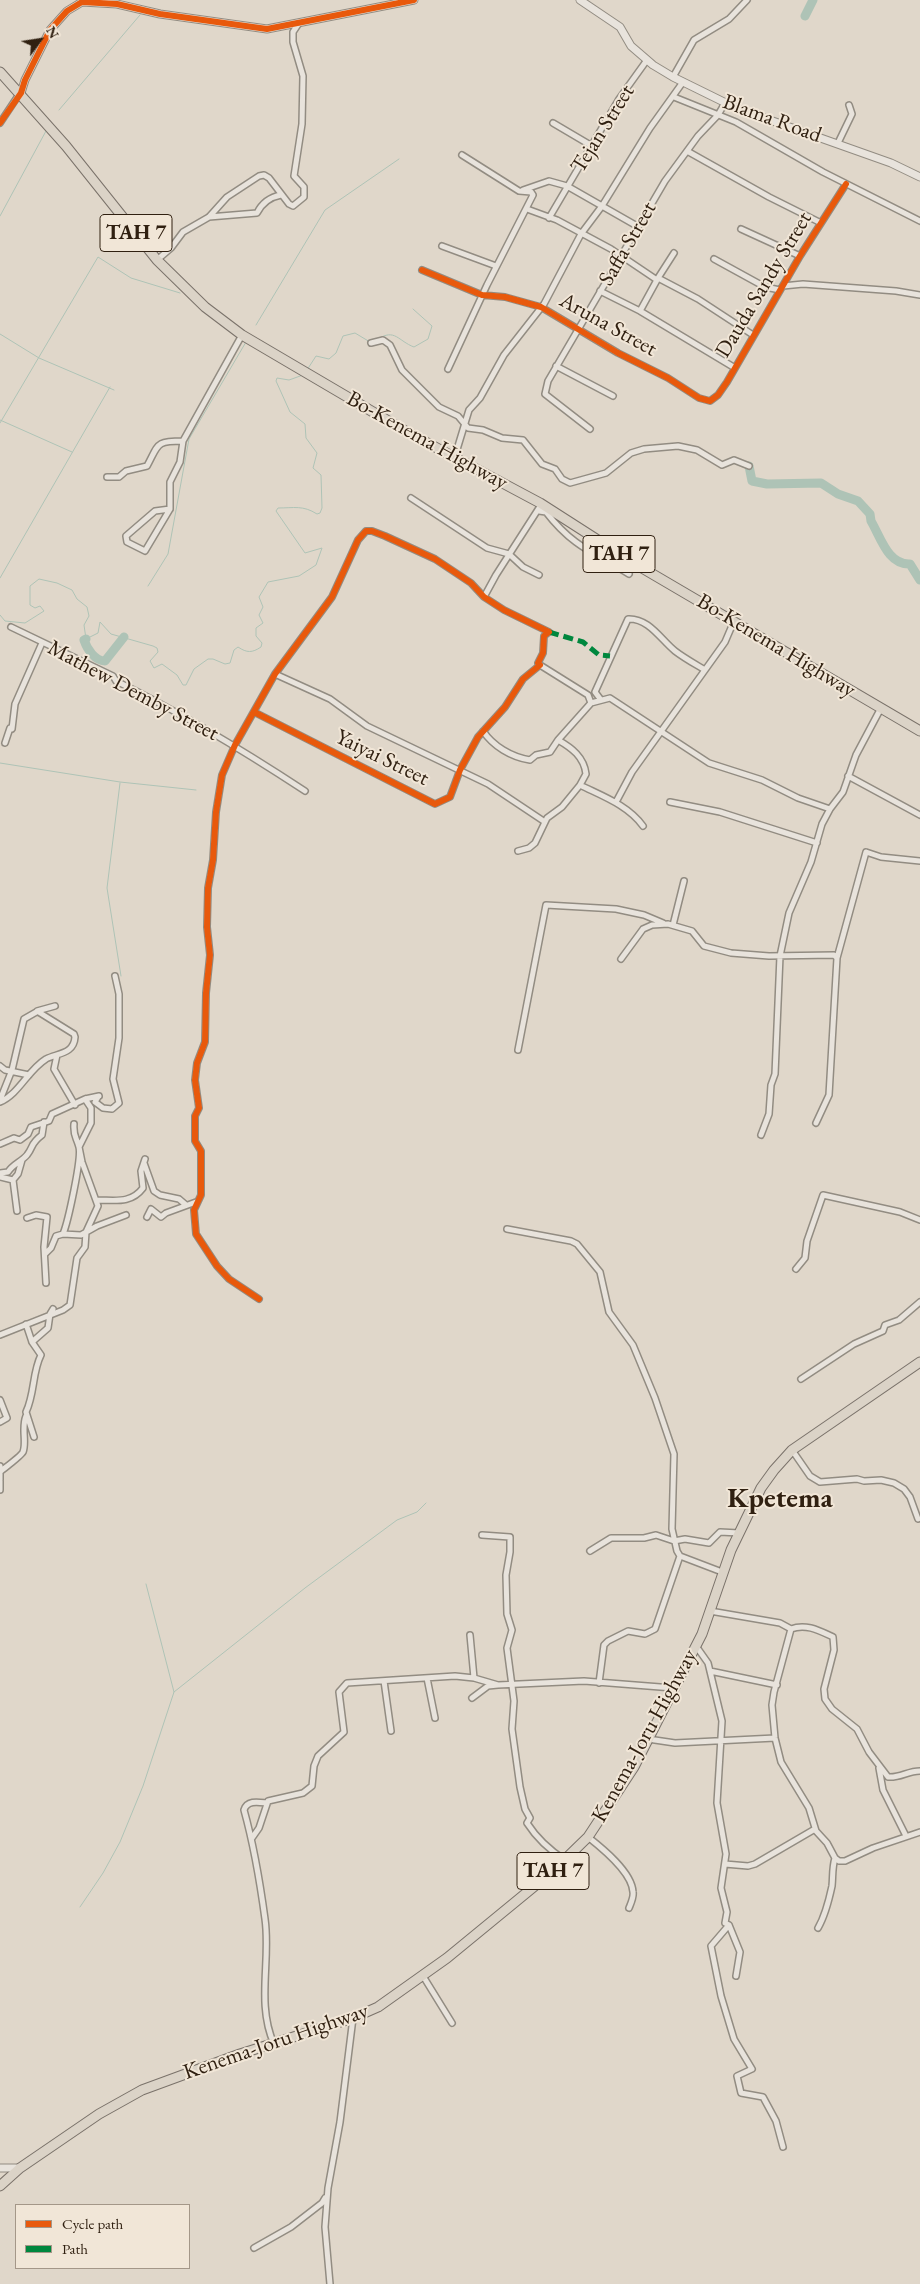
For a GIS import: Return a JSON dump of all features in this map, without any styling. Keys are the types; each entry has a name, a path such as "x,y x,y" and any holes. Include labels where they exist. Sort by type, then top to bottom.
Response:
{"highway":[{"name":"Bo-Kenema Highway","path":"0,72 21,93 66,146 157,260 205,307 242,335 407,432 455,456 920,730"},
{"name":"Kenema-Joru Highway","path":"0,2186 20,2168 99,2114 142,2090 172,2078 353,2018 391,1999 532,1890 588,1837 621,1788 696,1646 738,1533 761,1488 781,1460 792,1450 920,1362"}],"street":[{"path":"0,123 21,93 24,80 50,30 68,11 82,1 106,2 168,15 267,29 414,0"},
{"name":"Blama Road","path":"580,0 620,27 631,46 647,60 673,77 724,103 891,162 920,177"},
{"path":"673,77 694,40 729,19 746,1"},
{"path":"157,260 171,248 177,237 209,217 227,197 259,176 264,175 268,178 293,206 298,203 304,194 304,187 294,176 302,124 303,76 293,42 293,32 299,23"},
{"name":"Tejan Street","path":"519,191 549,181 567,186 619,98 647,60"},
{"path":"455,456 469,410 480,398 504,355 541,307 581,234 602,206 650,128 683,82"},
{"path":"674,97 736,122 846,184 920,222"},
{"name":"Saffa Street","path":"590,429 545,394 548,381 665,181 718,115 724,103"},
{"path":"838,143 852,114 848,105"},
{"path":"553,123 592,146"},
{"path":"687,152 821,223"},
{"path":"448,368 496,266 527,210 533,195 531,192 519,191 462,155"},
{"name":"Dauda Sandy Street","path":"710,401 718,395 735,368 800,256 846,184"},
{"path":"549,218 567,186 637,226"},
{"path":"209,217 257,213 261,205 274,196 281,194"},
{"path":"527,210 568,226 611,249 658,279 698,299 753,335"},
{"path":"741,229 800,256"},
{"path":"442,246 496,266"},
{"path":"640,311 674,253"},
{"path":"714,259 765,287 782,288 803,284 896,291 920,295"},
{"name":"Aruna Street","path":"422,270 482,295 504,296 541,307 618,353 710,401"},
{"path":"600,292 640,311 735,368"},
{"path":"170,509 155,511 126,536 127,542 145,551 170,509 170,482 180,462 183,441 242,335"},
{"path":"371,343 383,340 390,345 402,370 439,406 458,416 465,426 502,438 523,440 542,464 555,469 562,479 572,484 606,473 631,453 678,446 697,450 722,465 734,460 749,466"},
{"path":"556,366 613,396"},
{"path":"107,477 119,477 126,471 146,466 154,449 161,442 183,441"},
{"path":"411,498 487,548 509,554 523,567 539,575"},
{"path":"484,596 539,507 546,512 560,531 582,548 629,574"},
{"path":"259,1299 228,1279 196,1234 194,1210 196,1202 201,1196 201,1151 195,1141 195,1116 199,1108 195,1080 197,1063 206,1042 206,992 210,955 207,927 208,888 213,860 220,783 235,745 274,674 332,596 358,540 366,531 372,530 435,560 471,583 484,596 504,610 549,632 544,636 543,653 538,663 588,696 591,703"},
{"path":"588,696 595,692 625,622 633,619 644,623 678,654 705,670"},
{"path":"616,802 632,772 725,642 734,620"},
{"name":"Mathew Demby Street","path":"11,627 112,676 116,681 165,705 235,745 305,791"},
{"path":"5,743 10,728 12,729 15,704 42,643"},
{"name":"Yaiyai Street","path":"254,712 435,804 450,798 460,770 483,731 505,707 523,680 540,665"},
{"path":"274,674 330,699 367,726 460,770 505,794 545,822"},
{"path":"595,692 601,700"},
{"path":"483,731 491,742 520,758 530,760 536,755 550,752 558,740 591,703 610,698 709,763 762,780 798,798 830,808"},
{"path":"761,1135 769,1114 771,1085 776,1074 780,956 789,913 818,843 822,824 830,808 843,792 856,755 881,708"},
{"path":"518,851 529,848 535,843 545,822 568,801 580,786 586,774 582,762 570,747 558,740"},
{"path":"848,776 920,815"},
{"path":"580,786 616,802 630,812 642,826"},
{"path":"670,802 720,812 818,843"},
{"path":"816,1123 829,1096 832,1068 830,1044 836,1002 837,958 866,852 881,857 920,861"},
{"path":"673,925 684,881"},
{"path":"518,1050 546,904 616,909 644,915 666,924 692,931 699,941 713,949 742,954 780,956 834,955 837,958"},
{"path":"621,959 643,929 666,924"},
{"path":"95,1102 103,1108 112,1109 119,1103 113,1079 119,1038 119,994 116,976"},
{"path":"37,1011 75,1037 73,1045 67,1052 47,1059 7,1099 0,1101 12,1070 24,1018 37,1011"},
{"path":"57,1055 54,1070 75,1105"},
{"path":"0,1066 5,1070 29,1075"},
{"path":"0,1144 14,1138 20,1140 28,1134 31,1127 49,1121 52,1114 99,1096 91,1108 91,1123 79,1147 77,1174 68,1220 63,1234"},
{"path":"85,1100 91,1108"},
{"path":"0,1173 8,1172 12,1165 22,1160 29,1152 32,1142 42,1136 44,1122"},
{"path":"0,1335 63,1310 70,1305 75,1267 85,1247 86,1232 95,1214 97,1200 82,1162 79,1147 73,1136 74,1124"},
{"path":"17,1211 13,1180 18,1174 22,1160"},
{"path":"97,1200 127,1201 139,1194 143,1188 141,1171 144,1161 154,1191 160,1195 179,1199 186,1205"},
{"path":"0,1177 13,1180"},
{"path":"796,1269 805,1258 807,1241 823,1195 893,1210 920,1220"},
{"path":"147,1217 151,1209 161,1217 196,1202"},
{"path":"27,1218 36,1215 47,1217 44,1247 46,1283"},
{"path":"45,1254 51,1248 56,1236 63,1234 82,1235 126,1215"},
{"path":"507,1229 571,1241 577,1244 600,1272 609,1312 638,1356 674,1454 672,1514 674,1541 680,1556 655,1629 645,1634 628,1631 608,1641 604,1645 599,1683"},
{"path":"801,1379 854,1344 883,1331 885,1325 899,1320 920,1302"},
{"path":"32,1342 48,1328 50,1314 53,1309"},
{"path":"0,1490 1,1468 21,1455 24,1449 22,1430 41,1355 32,1342 26,1324"},
{"path":"0,1400 7,1418 0,1422"},
{"path":"26,1416 34,1436"},
{"path":"792,1450 810,1476 820,1482 857,1479 864,1482 881,1480 894,1483 904,1489 910,1497 918,1519"},
{"path":"590,1551 611,1538 644,1538 656,1535 674,1541 685,1539 709,1543 720,1532 738,1533"},
{"path":"482,1535 510,1537 506,1579 507,1614 512,1630 507,1648 514,1701 512,1729 521,1794 525,1809 530,1818 527,1823 552,1852 564,1860"},
{"path":"680,1556 722,1572"},
{"path":"710,1611 780,1623 791,1629 799,1626 833,1637 834,1650 824,1689 825,1699 832,1710 853,1723 878,1765 888,1777 900,1777 909,1771 920,1771"},
{"path":"791,1629 772,1706 775,1738 781,1762 810,1808 815,1829 829,1846 835,1858 832,1869 832,1886 824,1918 818,1928"},
{"path":"470,1635 474,1678"},
{"path":"696,1646 704,1656 710,1671 720,1713 722,1740 717,1803 726,1864 721,1888 727,1912 725,1924 729,1925 740,1952 736,1976"},
{"path":"710,1671 776,1685"},
{"path":"274,2044 268,2030 266,2013 265,1919 252,1838 244,1808 252,1802 266,1803 286,1796 303,1793 312,1786 314,1766 318,1756 344,1732 339,1695 342,1686 349,1683 455,1676 474,1678 498,1685"},
{"path":"427,1678 435,1718"},
{"path":"384,1681 391,1731"},
{"path":"472,1698 488,1686 498,1685 584,1681 673,1688"},
{"path":"648,1739 675,1743 775,1738"},
{"path":"878,1765 883,1790 906,1836"},
{"path":"252,1838 259,1828 266,1803"},
{"path":"726,1864 751,1866 815,1829"},
{"path":"835,1858 845,1861 873,1848 920,1832"},
{"path":"588,1837 608,1852 632,1887 633,1896 629,1908"},
{"path":"729,1925 712,1946 717,1980 734,2039 752,2069 737,2076 738,2086 742,2093 763,2097 776,2120 783,2147"},
{"path":"423,1976 452,2022"},
{"path":"330,2284 325,2227 327,2196 330,2165 340,2122 353,2018"},
{"path":"0,2168 20,2168"},
{"path":"254,2248 291,2227 322,2203 327,2196"}],"waterway":[{"path":"805,16 813,0"},
{"path":"59,110 140,15"},
{"path":"0,216 46,131"},
{"path":"256,325 325,210 399,159"},
{"path":"0,423 98,257 131,278 180,293"},
{"path":"378,339 393,335 414,347 428,339 432,326 413,309"},
{"path":"307,370 316,356 329,359 336,353 343,336 355,333 370,342"},
{"path":"0,334 39,358 114,390"},
{"path":"148,586 168,554 189,439 246,342"},
{"path":"0,615 5,621 25,623 44,611 40,606 35,608 30,605 30,586 39,579 57,583 72,590 77,599 87,607 89,616 84,625 86,639 98,633 100,622 111,634 153,646 157,648 158,652 150,661 154,668 162,664 177,675 183,685 186,685 194,669 208,659 225,664 230,663 234,650 238,647 250,651 261,647 262,643 256,636 256,628 263,623 259,615 263,607 259,597 268,582 299,576 316,565 322,548 305,553 276,511 278,508 298,508 307,509 317,514 320,513 322,508 321,475 313,468 317,453 306,438 305,424 290,412 276,381 277,378 289,380 303,375"},
{"path":"0,578 110,387"},
{"path":"0,420 72,452"},
{"path":"749,466 752,481 767,484 821,483 838,494 858,501 870,514 871,521 886,549 896,560 910,564 920,580"},
{"path":"86,639 84,640 89,651 98,659 105,661 124,637"},
{"path":"0,763 120,782 196,790"},
{"path":"120,783 107,888 121,976"},
{"path":"174,1692 305,1588 397,1520 417,1512 426,1503"},
{"path":"80,1907 103,1873 120,1842 143,1786 174,1692 146,1584"}],"marked path":[{"path":"549,632 583,642 599,655 610,656"}],"cycle path":[{"path":"0,123 21,93 25,80 50,30 67,11 82,2 117,4 160,14 267,29 414,0"},
{"path":"422,270 482,295 505,297 541,307 618,353 668,378 699,398 710,401 718,395 727,382 800,256 846,184"},
{"path":"254,712 435,804 450,797 460,770 478,737 505,707 523,679 540,665 538,663 543,653 544,636 549,632 504,610 484,597 471,583 435,559 385,536 372,531 366,531 358,540 332,597 275,674 235,745 222,775 216,812 213,860 208,888 207,927 210,955 206,993 205,1042 197,1063 195,1080 199,1108 195,1116 195,1141 201,1151 201,1195 194,1210 196,1234 217,1266 229,1279 259,1299"}],"district":[{"name":"Kpetema","path":"780,1499"}]}
